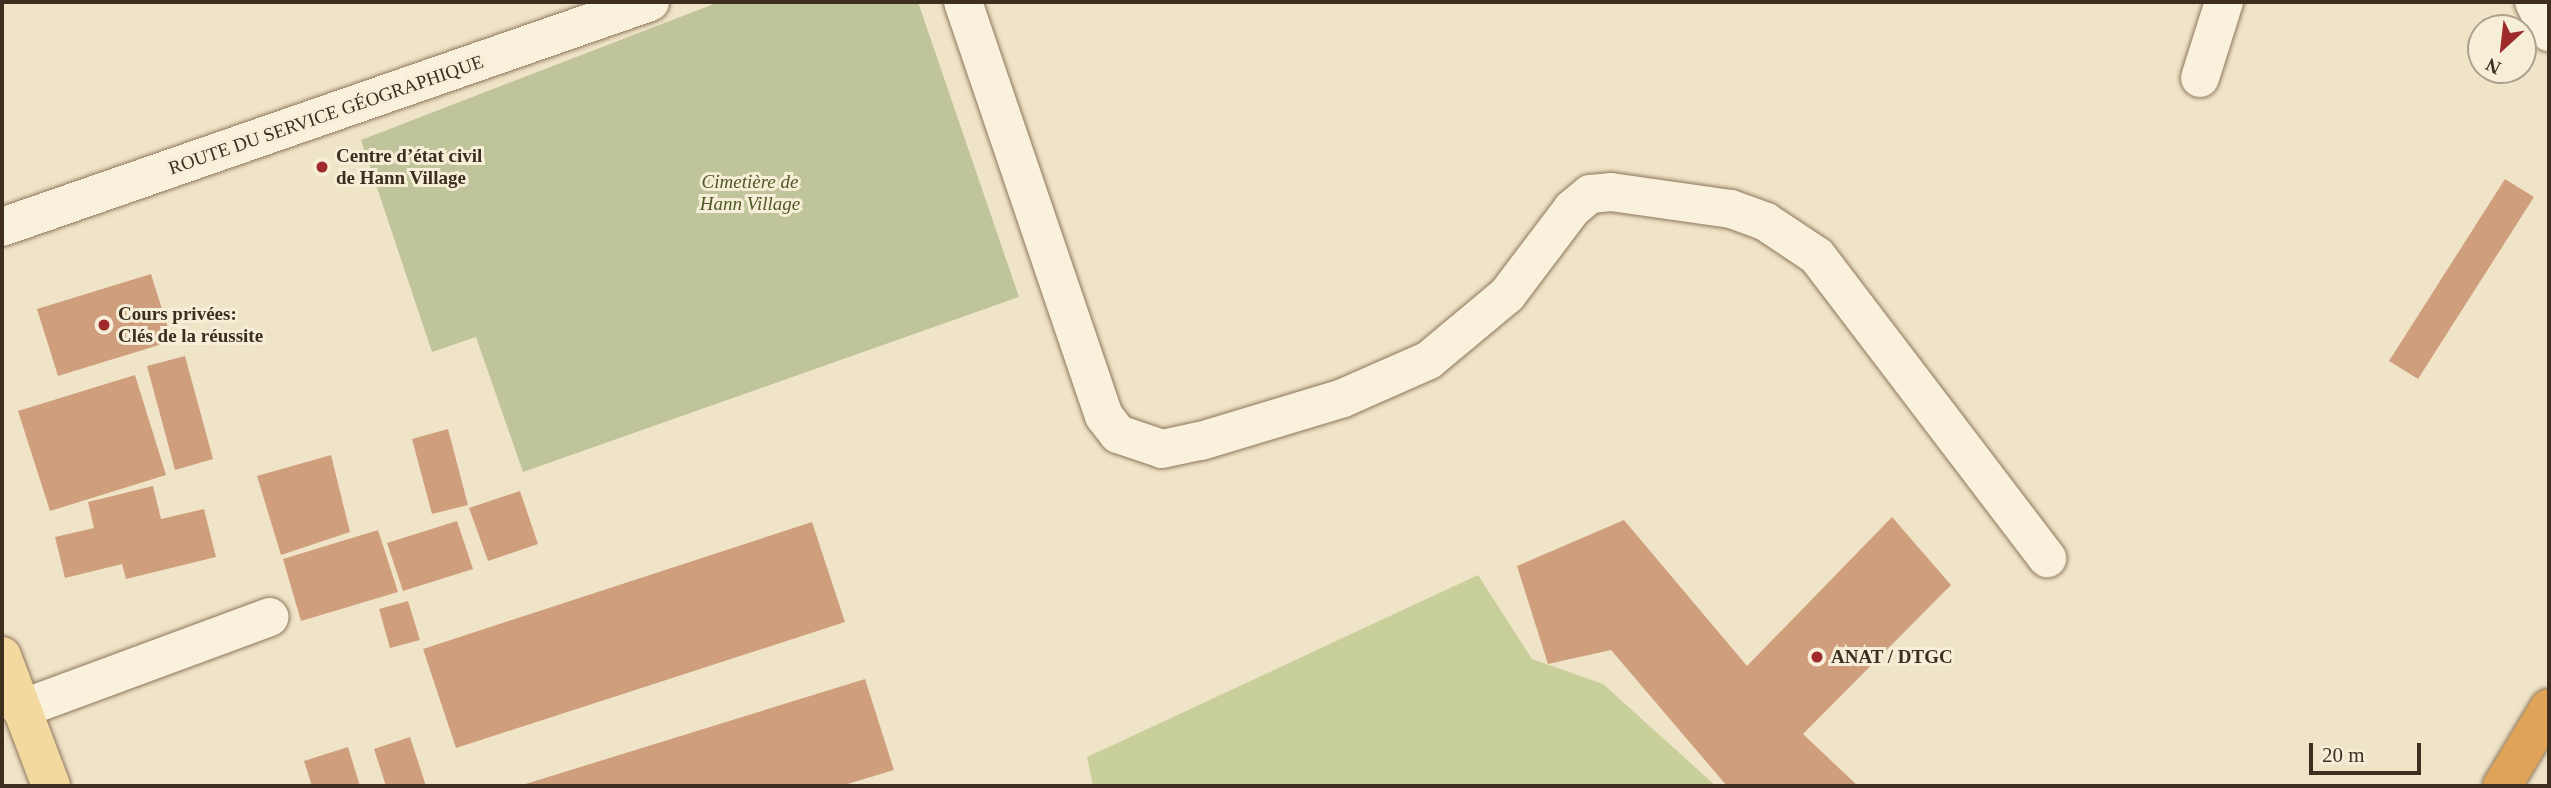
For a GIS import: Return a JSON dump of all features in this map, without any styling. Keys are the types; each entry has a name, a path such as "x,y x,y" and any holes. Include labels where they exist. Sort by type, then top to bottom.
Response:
{"highway":[{"path":"2502,786 2549,708"}],"main road":[{"path":"2,656 51,786"}],"street":[{"name":"ROUTE DU SERVICE GÉOGRAPHIQUE","path":"2,227 650,2"},
{"path":"963,2 1104,415 1128,439 1162,449 1201,441 1343,398 1429,360 1507,295 1572,209 1590,194 1611,192 1731,209 1766,222 1817,256 2047,558"},
{"path":"2200,78 2224,2"},
{"path":"2534,2 2549,32"},
{"path":"22,709 270,617"}],"green space":[{"name":"Cimetière de Hann Village","path":"719,2 918,2 1019,297 523,472 476,337 432,352 361,140"},
{"path":"1478,575 1532,659 1603,684 1716,786 1093,786 1087,757"}],"building":[{"path":"2505,179 2534,197 2418,379 2389,361"},
{"name":"Cours privées: Clés de la réussite","path":"151,274 172,341 58,376 37,309"},
{"path":"185,356 213,459 175,470 147,366"},
{"path":"135,375 166,475 50,511 18,411"},
{"path":"448,429 468,505 432,514 412,439"},
{"path":"331,455 350,532 281,555 257,476"},
{"path":"153,486 161,519 204,509 216,557 126,579 122,564 65,578 55,537 94,528 88,502"},
{"path":"520,491 538,544 488,561 469,508"},
{"name":"ANAT / DTGC","path":"1892,517 1951,585 1803,734 1858,786 1727,786 1611,650 1548,664 1517,566 1624,520 1747,666"},
{"path":"457,521 473,569 403,591 387,543"},
{"path":"812,522 845,622 456,748 423,649"},
{"path":"378,530 398,592 301,621 283,559"},
{"path":"408,601 420,640 390,648 379,609"},
{"path":"865,679 894,770 841,786 519,786"},
{"path":"410,737 426,786 386,786 374,749"},
{"path":"348,747 360,786 312,786 304,761"}],"place":[{"name":"Centre d’état civil de Hann Village","path":"322,167"},
{"name":"Cours privées: Clés de la réussite","path":"104,325"},
{"name":"ANAT / DTGC","path":"1817,657"}]}
